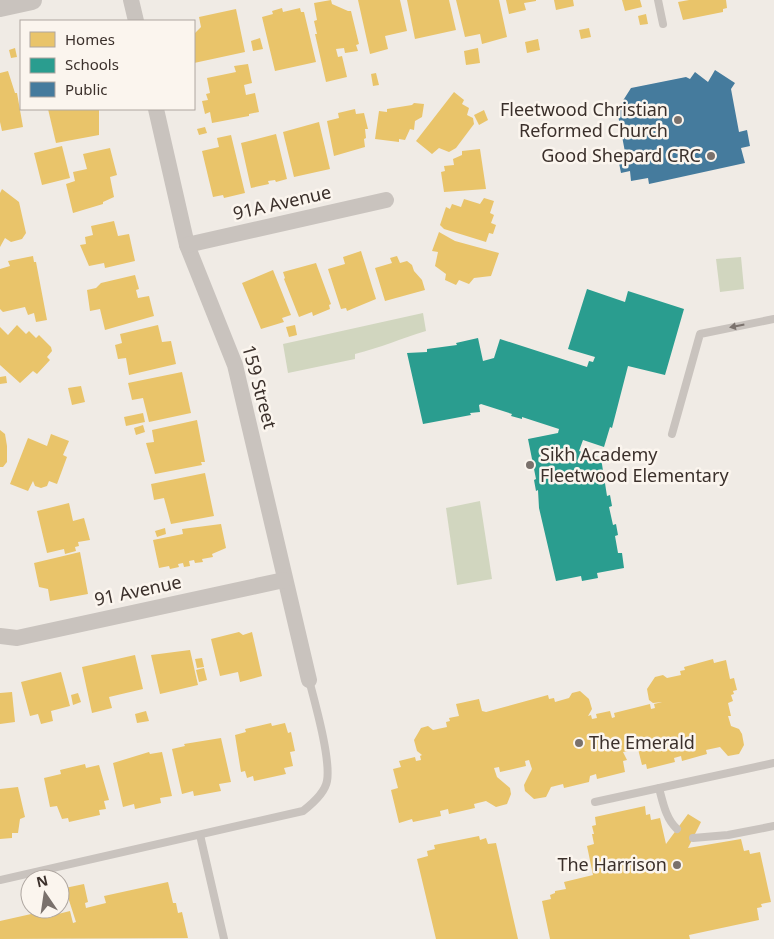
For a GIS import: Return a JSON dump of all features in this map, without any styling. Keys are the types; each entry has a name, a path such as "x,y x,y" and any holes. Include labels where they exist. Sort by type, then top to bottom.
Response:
{"street":[{"path":"0,7 32,0"},
{"path":"131,0 136,20"},
{"name":"159 Street","path":"156,110 187,245 235,365 309,680"},
{"name":"91A Avenue","path":"187,245 386,200"},
{"name":"91 Avenue","path":"0,636 17,638 284,580"}],"lane":[{"path":"658,0 663,24"},
{"path":"672,434 700,334 774,319"},
{"path":"0,880 303,811 316,801 327,781 319,720 309,680"},
{"path":"595,802 774,763"},
{"path":"658,788 671,824 677,829"},
{"path":"692,838 728,835 774,826"},
{"path":"200,835 224,939"}],"green space":[{"path":"741,257 744,289 720,292 716,259"},
{"path":"423,313 426,331 355,354 355,359 288,373 283,344"},
{"path":"480,501 492,579 457,585 446,508"}],"building: Homes":[{"path":"331,0 332,4 351,11 359,44 356,45 358,51 345,53 344,48 336,49 338,57 342,56 347,77 326,82 315,34 317,34 314,21 317,20 314,3"},
{"path":"358,0 400,0 407,31 385,36 388,49 370,54"},
{"path":"407,0 449,0 456,30 415,39"},
{"path":"456,0 499,0 507,37 482,44 480,34 465,37"},
{"path":"506,0 536,1 524,3 526,10 509,14"},
{"path":"554,0 573,0 574,6 556,10"},
{"path":"622,0 640,0 642,7 625,11"},
{"path":"689,0 726,0 727,8 723,9 723,12 683,20 678,2"},
{"path":"282,8 283,12 300,8 301,12 304,12 316,62 275,71 262,17 273,14 272,11"},
{"path":"236,9 245,52 195,63 195,33 201,27 199,17"},
{"path":"646,14 648,24 640,25 638,16"},
{"path":"589,28 591,37 581,39 579,30"},
{"path":"260,38 263,49 253,51 251,41"},
{"path":"538,39 540,50 527,53 525,42"},
{"path":"15,48 17,57 11,58 9,50"},
{"path":"478,48 480,63 466,65 464,51"},
{"path":"248,64 252,83 244,85 246,95 255,93 259,112 249,114 249,116 212,123 210,112 205,114 202,101 208,100 206,94 210,93 207,78 236,72 234,66"},
{"path":"8,71 15,93 17,93 23,127 2,131 0,122 0,73"},
{"path":"376,73 379,85 373,86 371,74"},
{"path":"454,92 464,100 462,104 469,108 467,115 473,118 474,124 456,148 449,152 439,148 432,154 416,141"},
{"path":"414,103 424,104 422,117 415,121 414,130 410,129 405,140 399,139 399,142 375,139 379,111 387,112 387,109 412,105"},
{"path":"355,109 356,114 364,113 368,129 365,129 365,147 334,156 327,121 339,118 338,113"},
{"path":"48,110 99,110 99,135 56,143"},
{"path":"484,110 488,120 479,125 474,115"},
{"path":"319,122 330,169 294,177 283,132"},
{"path":"205,127 207,133 199,135 197,129"},
{"path":"276,134 287,179 276,182 275,180 268,181 269,184 251,188 241,143"},
{"path":"231,135 245,193 224,198 223,195 213,197 202,151 219,147 217,138"},
{"path":"62,146 70,178 42,185 34,153"},
{"path":"110,148 117,175 110,177 114,197 103,202 103,204 73,213 66,184 75,181 73,172 87,169 83,154"},
{"path":"480,149 486,189 444,192 441,172 445,171 444,166 454,165 453,159 462,155 462,151"},
{"path":"2,189 19,202 26,233 22,239 11,242 5,238 0,247 0,193"},
{"path":"484,198 494,201 490,213 494,215 491,223 496,225 493,234 489,233 486,242 444,229 440,225 446,207 450,209 452,204 461,207 464,199 480,204"},
{"path":"114,221 118,236 129,234 135,261 105,268 104,263 89,266 80,245 86,244 85,237 93,235 91,226"},
{"path":"439,232 455,241 499,253 491,276 474,278 469,284 459,280 456,285 445,280 446,274 435,266 438,252 432,251"},
{"path":"361,251 376,299 347,311 346,308 341,309 328,269 345,264 343,257"},
{"path":"33,256 34,262 36,262 47,320 36,322 34,313 28,315 25,307 3,312 0,309 0,269 10,266 8,261"},
{"path":"397,256 400,263 407,261 412,265 414,271 422,280 425,290 385,301 375,268 392,263 390,258"},
{"path":"316,263 331,304 329,305 330,309 313,316 312,312 299,317 283,272"},
{"path":"273,270 291,315 282,318 284,322 261,329 242,283"},
{"path":"135,275 139,289 136,290 138,298 149,296 154,316 105,330 100,309 90,311 87,290 96,288 101,283"},
{"path":"17,325 26,334 29,331 36,338 39,335 51,347 52,351 47,357 50,360 37,374 33,371 20,383 0,365 0,327 8,335"},
{"path":"158,325 162,342 171,341 176,364 129,375 126,358 118,359 115,345 122,343 120,334"},
{"path":"295,325 297,335 289,337 286,327"},
{"path":"182,372 191,413 149,422 143,398 132,400 128,383"},
{"path":"6,376 7,383 0,384 0,377"},
{"path":"81,386 85,402 72,405 68,388"},
{"path":"143,413 145,422 126,426 124,417"},
{"path":"197,420 205,462 201,462 202,465 155,474 146,443 154,442 152,430"},
{"path":"143,425 145,432 136,435 134,428"},
{"path":"0,430 5,434 7,446 7,462 3,467 0,467"},
{"path":"51,434 69,441 63,455 67,457 57,484 49,481 47,486 41,488 35,486 33,481 28,491 10,484 28,438 47,446"},
{"path":"205,473 214,516 171,524 164,498 154,500 151,484"},
{"path":"69,503 73,521 84,518 90,540 78,542 79,546 75,547 76,551 65,554 64,549 47,553 37,511"},
{"path":"221,524 226,548 212,554 213,557 202,559 203,562 195,563 194,560 189,561 190,566 184,567 183,563 178,564 179,567 170,569 169,566 159,568 153,540 183,534 182,529"},
{"path":"165,528 166,534 157,537 155,531"},
{"path":"80,552 88,594 50,601 48,589 39,587 34,563"},
{"path":"239,632 243,635 252,632 262,676 240,682 238,672 220,676 211,639"},
{"path":"190,650 198,685 160,694 151,655"},
{"path":"135,655 143,689 109,697 112,708 92,713 82,667"},
{"path":"202,658 204,667 197,668 195,659"},
{"name":"The Emerald","path":"713,659 714,663 726,660 730,679 734,678 737,690 733,691 734,694 731,695 733,701 728,703 731,716 728,716 731,726 739,729 742,734 744,745 739,754 728,756 720,747 706,750 707,754 682,761 681,756 674,758 675,762 647,769 646,764 642,765 638,749 623,752 627,760 623,761 625,772 597,779 596,774 590,776 589,782 564,788 563,784 551,787 546,797 534,799 525,791 524,785 532,769 529,760 525,761 526,766 500,772 499,767 494,768 497,777 510,788 511,794 507,804 496,807 486,801 474,804 475,808 449,814 448,809 440,811 441,816 413,822 412,819 399,823 391,790 398,788 393,769 401,767 399,761 415,757 416,761 421,760 420,756 422,755 417,751 414,740 421,728 428,726 433,730 447,727 446,722 450,721 449,718 459,716 456,704 479,699 482,711 486,712 548,695 549,699 554,698 555,702 569,698 572,693 580,691 589,699 592,709 588,716 591,715 592,719 597,718 596,714 610,711 612,718 615,717 614,713 650,704 651,709 655,708 654,704 662,702 653,703 649,700 647,689 655,677 663,675 667,678 681,675 680,671 685,670 684,667"},
{"path":"204,668 207,680 199,682 196,670"},
{"path":"61,672 70,706 51,711 53,721 41,724 38,714 30,716 21,682"},
{"path":"12,692 15,722 0,724 0,693"},
{"path":"78,693 81,702 73,705 71,695"},
{"path":"146,711 149,721 137,723 135,714"},
{"path":"271,723 272,726 285,723 288,733 291,732 295,751 290,752 293,766 284,768 286,774 254,781 253,776 247,778 245,771 241,772 235,735 246,732 245,729"},
{"path":"221,738 231,782 219,784 221,791 194,796 193,791 182,794 172,749 185,746 184,744"},
{"path":"149,752 150,754 162,752 172,796 160,798 161,803 135,809 134,804 123,807 113,763"},
{"path":"85,764 86,768 99,765 109,800 104,801 106,809 99,810 100,815 69,822 68,818 62,819 57,806 50,807 44,778 61,774 60,770"},
{"path":"18,787 25,817 20,819 18,833 12,833 12,838 0,839 0,789"},
{"name":"The Harrison","path":"645,806 646,815 650,814 651,820 660,818 666,844 688,814 701,822 688,848 741,839 744,851 749,850 750,854 760,852 771,902 761,904 762,907 757,908 759,920 689,935 690,939 550,939 542,901 551,899 550,895 555,893 555,891 566,889 564,882 593,875 587,846 594,844 592,826 596,825 595,817"},
{"path":"479,836 480,840 486,838 488,844 496,843 518,939 436,939 417,859 428,856 427,851 435,849 434,845"},
{"path":"168,882 173,903 176,903 178,913 182,912 188,938 0,939 0,921 20,917 20,919 70,919 70,911 73,923 76,922 70,903 70,887 84,884 88,902 85,903 86,908 106,903 104,896"}],"building: Schools":[{"path":"587,289 625,302 628,291 684,309 665,375 628,366 612,428 610,427 604,447 583,440 579,451 601,458 607,496 610,495 612,506 609,507 613,525 616,524 618,535 615,536 618,553 622,553 624,568 597,573 598,578 582,581 581,576 556,581 539,508 538,490 536,491 534,480 536,479 528,439 558,433 559,429 522,417 522,419 511,416 512,414 481,404 479,405 480,412 423,424 407,353 427,352 427,349 457,345 456,343 478,338 483,361 494,358 500,339 587,367 589,361 593,362 595,357 568,349"}],"building: Public":[{"name":"Fleetwood Christian Reformed Church","path":"715,70 735,83 731,89 739,132 747,130 750,146 741,148 745,163 649,184 648,178 631,181 630,171 621,173 617,153 625,152 617,110 631,88 686,77 690,79 695,72 708,82"}],"place":[{"name":"Fleetwood Christian Reformed Church","path":"678,120"},
{"name":"Good Shepard CRC","path":"711,156"},
{"name":"Sikh Academy Fleetwood Elementary","path":"530,465"},
{"name":"The Emerald","path":"579,743"},
{"name":"The Harrison","path":"677,865"}]}
